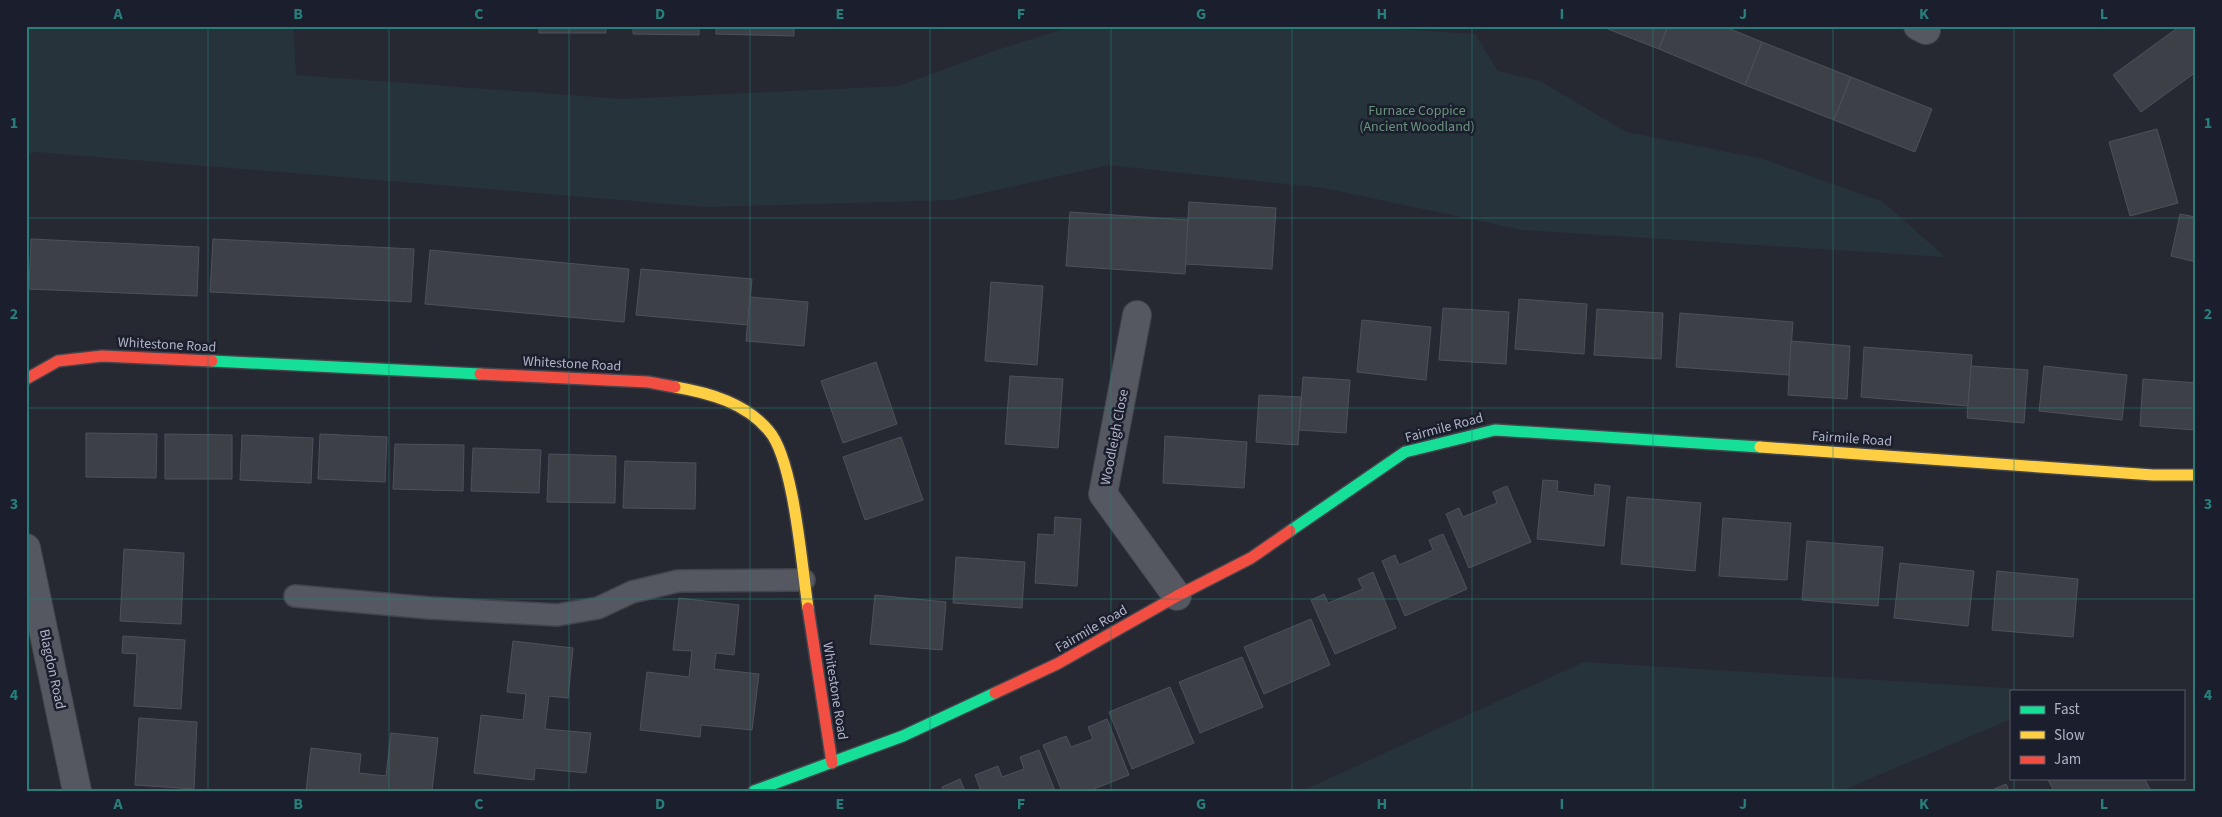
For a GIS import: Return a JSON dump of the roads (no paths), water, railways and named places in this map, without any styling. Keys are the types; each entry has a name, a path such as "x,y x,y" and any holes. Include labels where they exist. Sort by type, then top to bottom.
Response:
{"street":[{"name":"Woodleigh Close","path":"1137,315 1103,494 1176,596"},
{"name":"Whitestone Road","path":"26,379 58,361 102,356 648,382 712,394 746,409 771,434 788,475 832,762"},
{"name":"Fairmile Road","path":"754,791 903,736 1057,664 1176,596 1250,558 1405,452 1495,430 1638,438 2153,475 2196,475"},
{"name":"Blagdon Road","path":"26,548 77,791"}],"lane":[{"path":"295,596 430,608 556,616 598,608 632,592 678,581 804,580"}],"park label":[{"name":"Furnace Coppice (Ancient Woodland)","path":"1417,118"}]}
